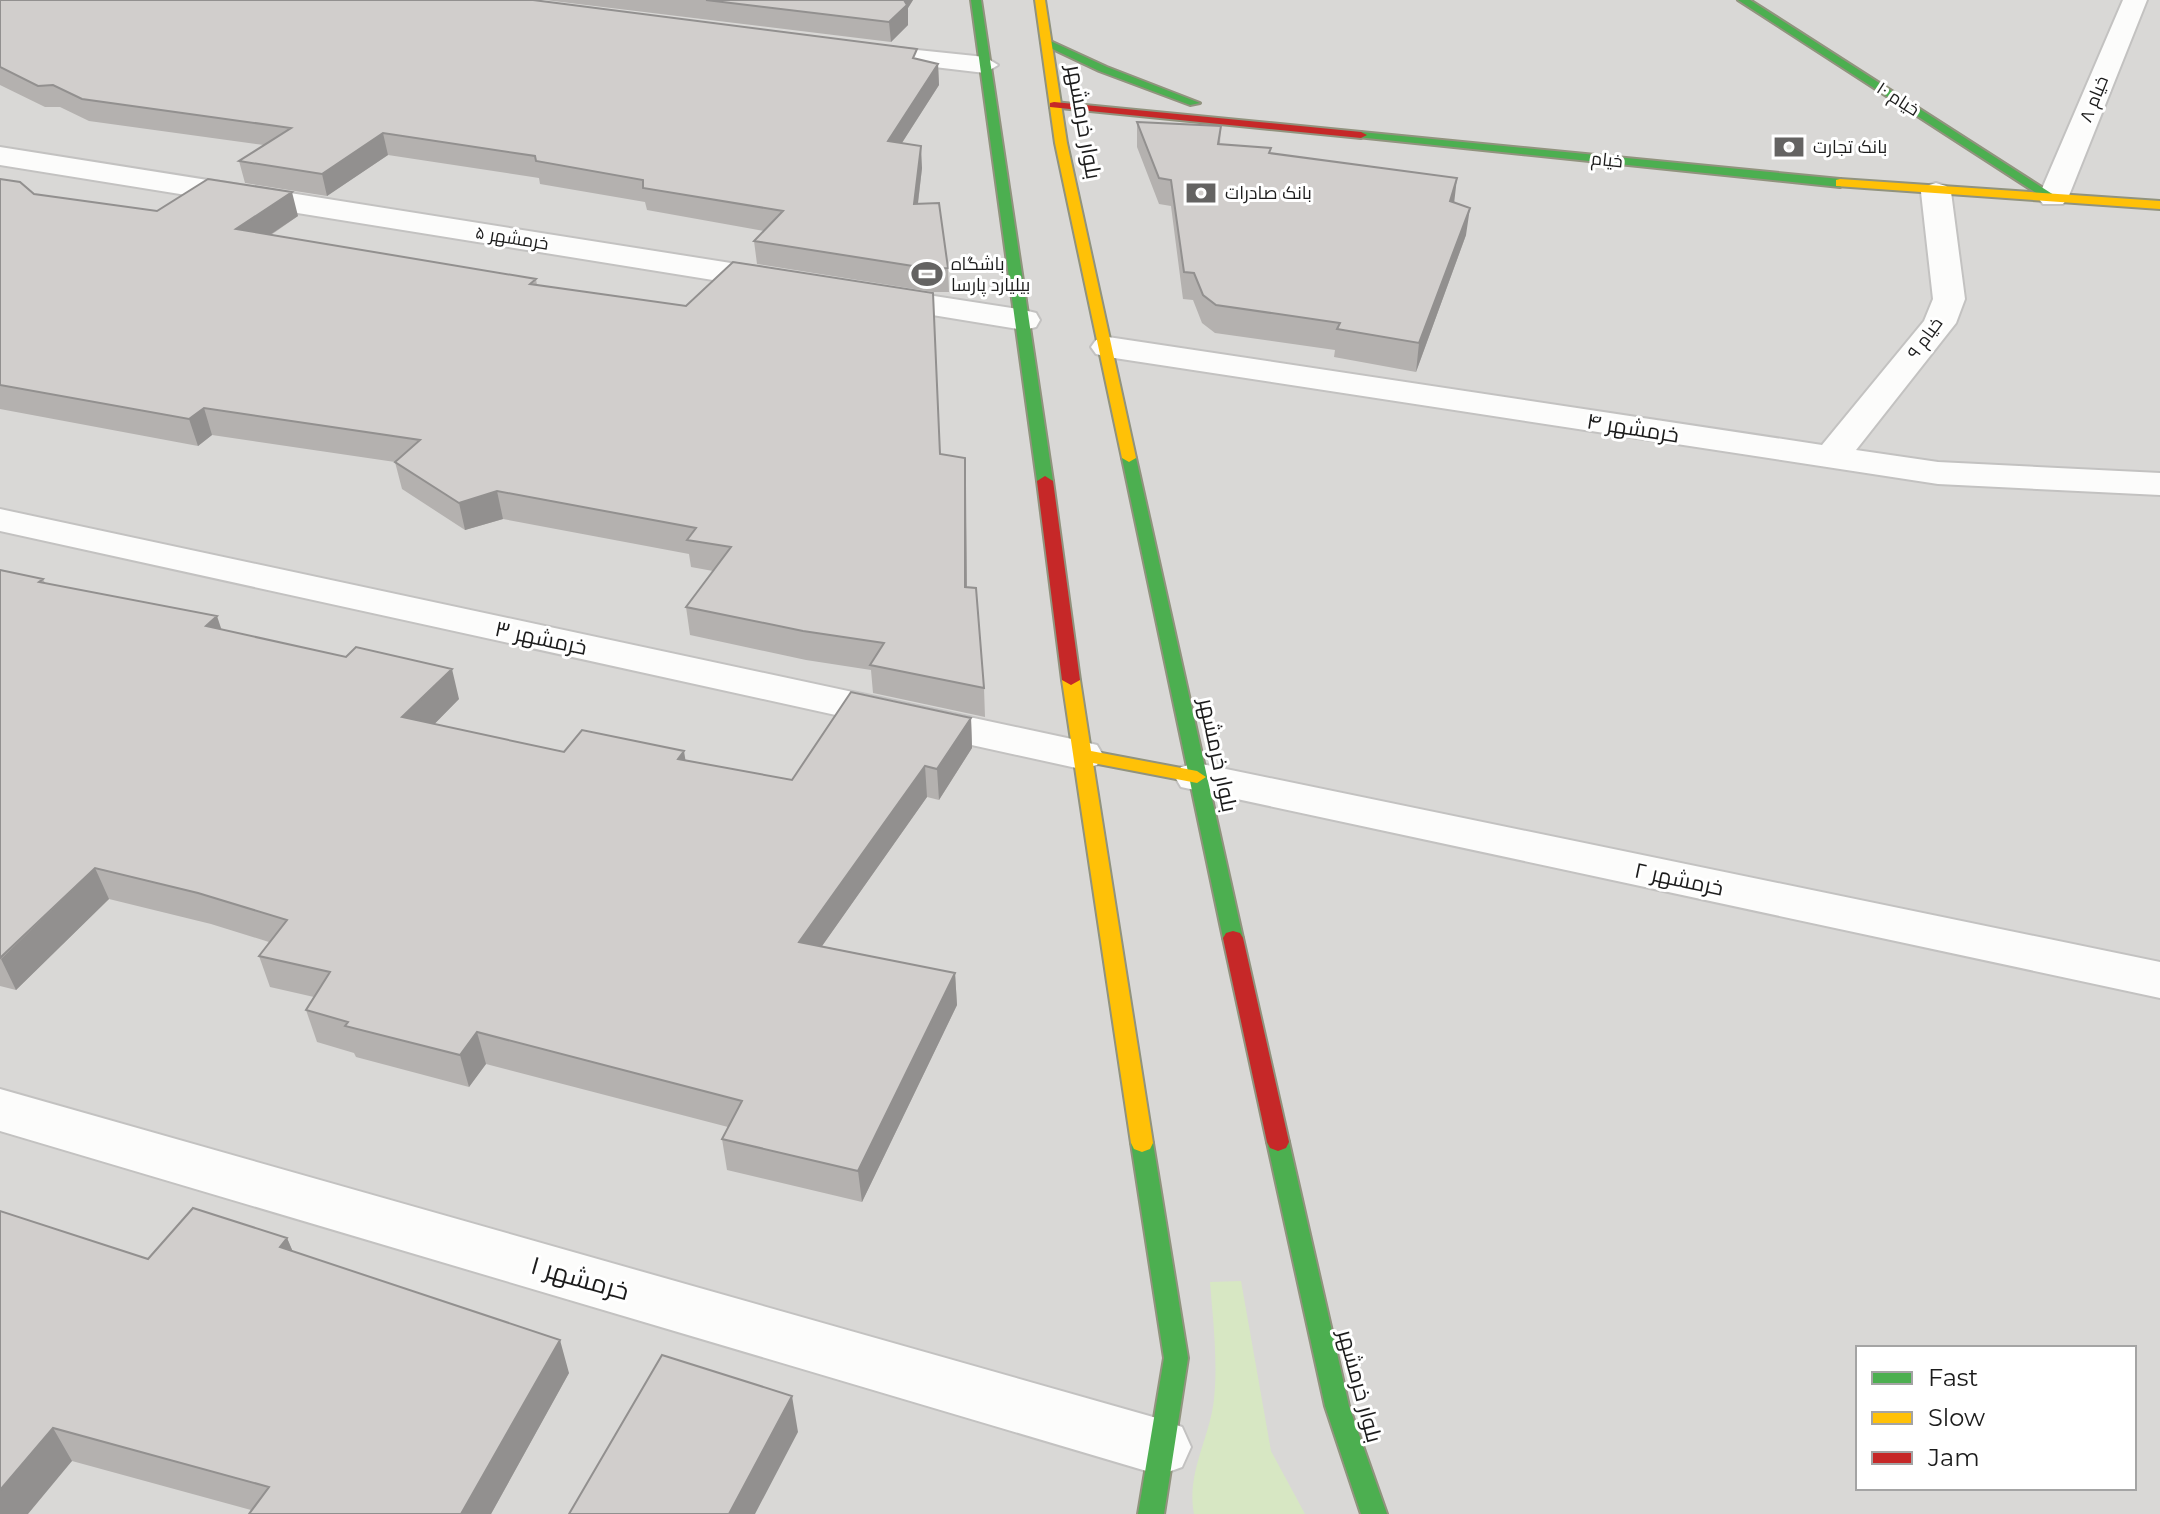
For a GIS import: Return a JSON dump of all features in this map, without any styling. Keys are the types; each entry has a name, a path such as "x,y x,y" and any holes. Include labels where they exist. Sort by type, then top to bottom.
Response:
{"main road":[{"path":"976,0 1024,320 1081,755 1176,1358 1151,1514"},
{"name":"بلوار خرمشهر","path":"1040,0 1054,105 1108,347 1197,777 1337,1406 1374,1514"},
{"name":"خیام ۱۰","path":"1743,0 2053,198"},
{"path":"1046,42 1165,94 1261,126"},
{"name":"خیام","path":"1054,105 1936,192 2160,205"},
{"path":"1081,755 1197,777"}],"street":[{"path":"2134,3 2160,7"},
{"name":"خیام ۸","path":"2053,198 2134,3"},
{"path":"841,50 985,65"},
{"name":"خرمشهر ۵","path":"0,156 811,286"},
{"name":"خیام ۹","path":"1830,458 1940,323 1949,299 1936,192"},
{"path":"842,291 1024,320"},
{"name":"خرمشهر ۴","path":"1108,347 1938,473 2160,484"},
{"name":"خرمشهر ۳","path":"0,520 1081,755"},
{"name":"خرمشهر ۲","path":"1197,777 2160,980"},
{"name":"خرمشهر ۱","path":"0,1110 1160,1447"}],"shaded area":[{"path":"0,0 2160,0 2160,1514 0,1514"}],"green space":[{"path":"1241,1281 1271,1451 1305,1514 1194,1514 1193,1484 1212,1413 1215,1385 1210,1282"}],"building":[{"path":"0,0 533,0 917,49 913,58 938,64 888,141 921,146 914,204 939,203 948,268 932,269 754,241 783,211 643,188 643,180 536,161 535,156 383,133 322,174 239,161 291,128 82,99 53,85 38,86 0,67"},
{"path":"706,0 904,0 907,5 889,22"},
{"path":"1137,122 1221,126 1218,144 1271,148 1269,153 1457,178 1450,201 1470,208 1419,343 1337,329 1340,323 1216,305 1203,295 1194,273 1184,272 1171,180 1159,178"},
{"path":"0,179 20,182 34,194 157,211 208,179 292,192 236,229 536,279 530,284 686,306 733,262 933,293 940,454 965,458 965,587 976,588 984,688 870,665 884,643 803,631 686,607 731,547 687,540 696,528 497,491 459,503 395,462 420,440 204,408 189,419 0,385"},
{"path":"0,570 43,579 39,582 217,616 206,626 346,657 356,647 452,669 402,717 564,752 582,730 684,751 678,759 792,780 851,692 971,718 937,769 925,766 799,942 955,973 858,1171 722,1139 742,1101 477,1032 460,1055 345,1026 348,1022 306,1010 330,972 259,956 287,920 198,893 95,868 0,958"},
{"path":"193,1208 287,1238 280,1247 560,1340 461,1514 249,1514 269,1487 53,1428 0,1490 0,1211 148,1259"},
{"path":"662,1355 792,1396 729,1514 569,1514"}],"traffic: fast":[{"path":"976,0 1045,481"},
{"path":"1743,0 2051,197"},
{"path":"1046,42 1103,69 1194,103"},
{"path":"1361,135 1840,183"},
{"path":"1129,458 1233,938"},
{"path":"1278,1142 1337,1406 1374,1514"},
{"path":"1142,1143 1176,1358 1151,1514"}],"traffic: slow":[{"path":"1040,0 1061,143 1129,458"},
{"path":"1840,183 2160,205"},
{"path":"1071,680 1142,1143"},
{"path":"1081,755 1197,777"}],"traffic: jam":[{"path":"1054,105 1361,135"},
{"path":"1045,481 1071,680"},
{"path":"1233,938 1278,1142"}],"place":[{"name":"بانک تجارت","path":"1789,147"},
{"name":"بانک صادرات","path":"1201,193"},
{"name":"باشگاه بیلیارد پارسا","path":"927,274"}]}
